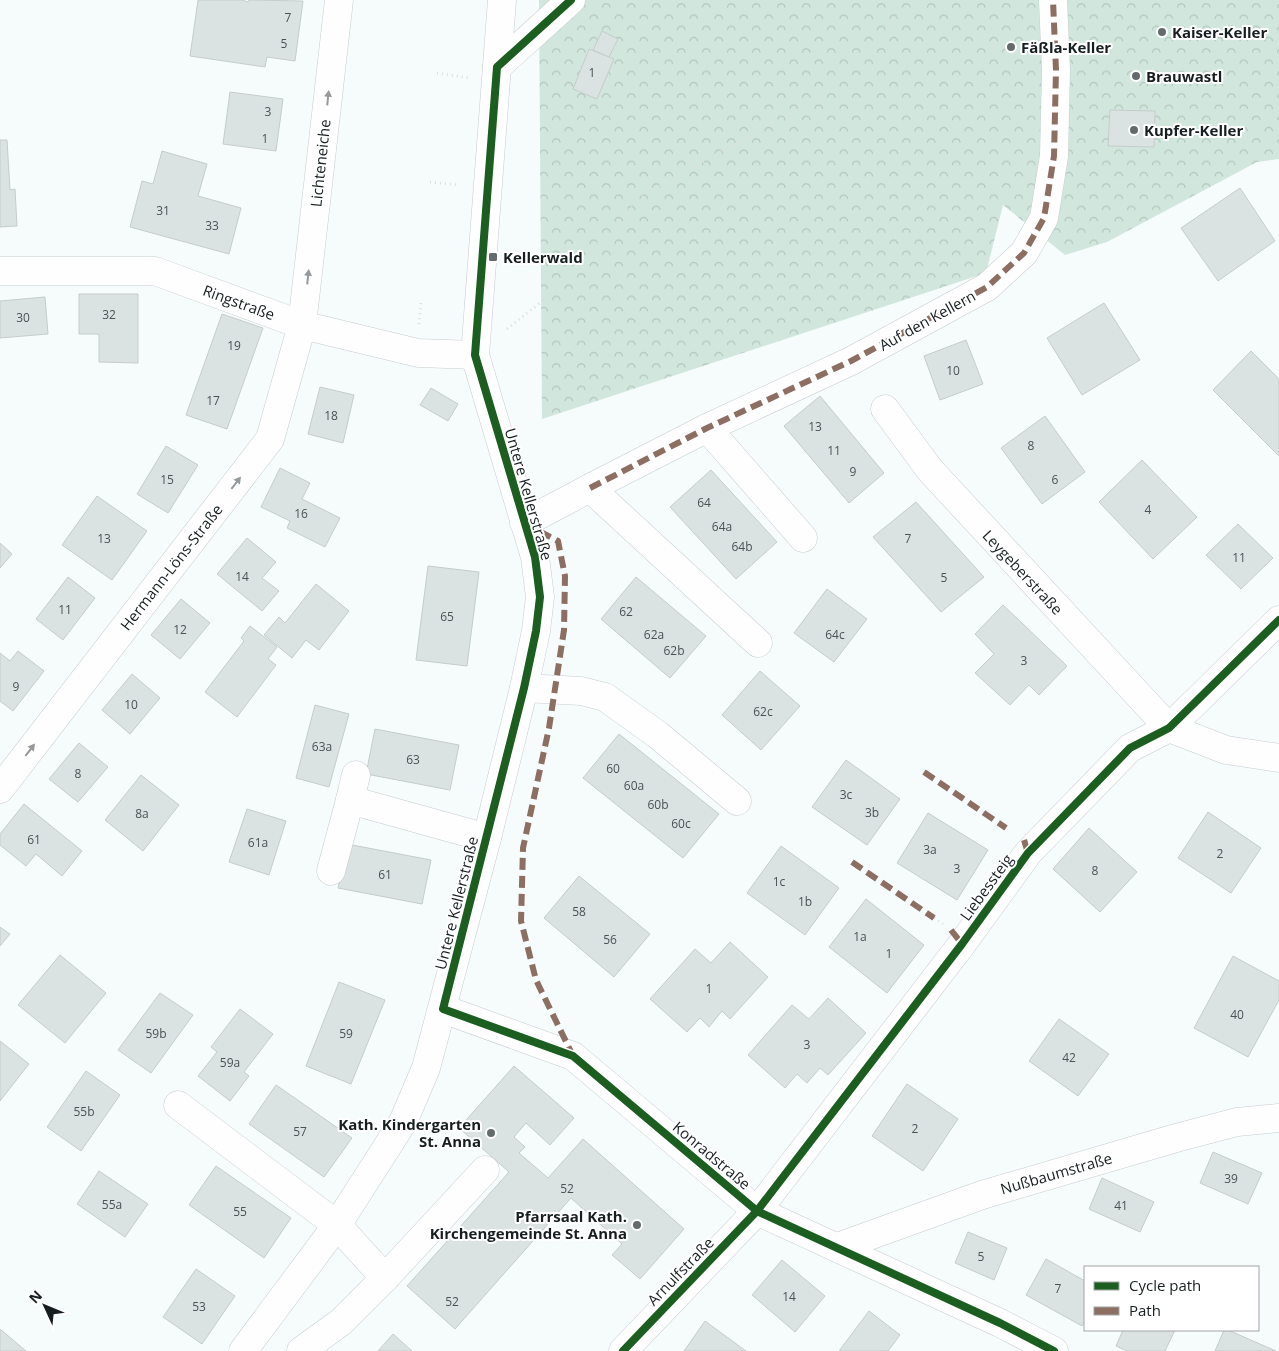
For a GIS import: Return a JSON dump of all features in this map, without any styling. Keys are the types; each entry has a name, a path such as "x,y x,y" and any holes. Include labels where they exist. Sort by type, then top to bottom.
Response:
{"street":[{"name":"Lichteneiche","path":"302,325 339,0"},
{"name":"Untere Kellerstraße","path":"242,1351 337,1225 403,1122 426,1068 443,1010 487,838 536,631 540,597 535,557 475,355 502,0"},
{"path":"497,67 570,0"},
{"name":"Auf den Kellern","path":"590,488 707,428 851,361 987,287 1024,253 1044,218 1054,156 1056,70 1053,0"},
{"name":"Ringstraße","path":"0,271 155,272 302,325 418,353 475,355"},
{"name":"Hermann-Löns-Straße","path":"0,789 270,439 302,325"},
{"name":"Leygeberstraße","path":"884,410 930,470 1169,728"},
{"path":"707,428 802,538"},
{"name":"Untere Kellerstraße","path":"524,523 590,488"},
{"path":"590,488 758,642"},
{"name":"Liebessteig","path":"757,1211 962,944 1028,853 1130,748 1169,728 1279,620"},
{"path":"524,688 581,691 604,697 658,735 737,802"},
{"path":"1169,728 1226,750 1279,758"},
{"name":"Untere Kellerstraße","path":"331,870 353,788 487,838"},
{"name":"Konradstraße","path":"443,1010 573,1056 757,1211 1000,1323 1054,1351"},
{"path":"178,1105 337,1225 385,1278"},
{"name":"Nußbaumstraße","path":"838,1247 991,1192 1237,1122 1279,1118"},
{"path":"301,1351 341,1322 385,1278 485,1170"},
{"name":"Arnulfstraße","path":"622,1351 757,1211"}],"path":[{"path":"475,355 556,290 638,198 816,98 915,0"}],"green space":[{"path":"539,0 1279,0 1279,159 1257,162 1107,242 1065,255 1003,205 986,273 542,419"}],"building":[{"path":"198,0 242,0 248,2 249,0 303,1 295,61 267,57 265,67 190,56"},
{"path":"602,31 618,39 609,57 593,50"},
{"path":"589,49 614,59 597,99 573,89"},
{"path":"230,92 283,99 276,151 223,144"},
{"path":"1110,110 1155,111 1154,147 1108,146"},
{"path":"0,140 7,140 10,190 15,189 17,226 0,227"},
{"path":"162,151 207,164 198,196 241,208 229,254 130,227 142,181 153,184"},
{"path":"1240,188 1275,241 1218,281 1181,228"},
{"path":"79,294 138,294 138,363 99,362 99,334 79,334"},
{"path":"45,297 48,334 0,338 0,301"},
{"path":"1104,303 1140,360 1082,395 1047,338"},
{"path":"222,314 263,328 227,429 186,415"},
{"path":"966,340 983,384 940,400 924,356"},
{"path":"1251,351 1279,379 1279,456 1213,390"},
{"path":"320,387 354,395 343,443 308,434"},
{"path":"431,388 458,404 448,421 420,405"},
{"path":"820,396 884,473 849,503 784,426"},
{"path":"1045,416 1085,472 1042,504 1001,448"},
{"path":"166,446 198,465 168,513 137,494"},
{"path":"1142,460 1197,517 1153,559 1099,502"},
{"path":"280,468 310,483 302,499 340,518 325,547 287,528 290,521 261,507"},
{"path":"711,470 777,542 736,579 670,507"},
{"path":"97,496 147,531 112,580 62,545"},
{"path":"916,502 984,577 941,612 873,537"},
{"path":"1238,524 1273,558 1241,589 1206,555"},
{"path":"247,538 276,562 262,578 279,591 262,611 217,574"},
{"path":"0,543 12,554 0,568"},
{"path":"428,566 479,572 467,666 416,660"},
{"path":"68,577 95,598 63,640 36,619"},
{"path":"636,577 706,636 670,678 601,619"},
{"path":"316,584 349,611 319,650 306,640 292,658 264,635 279,617 285,623"},
{"path":"827,589 867,619 834,662 794,633"},
{"path":"181,599 210,623 180,659 151,635"},
{"path":"1003,605 1067,666 1039,695 1029,685 1010,705 975,673 994,654 975,634"},
{"path":"250,626 277,647 268,659 276,665 237,717 205,692 244,641 241,638"},
{"path":"18,651 44,671 13,711 0,701 0,653 10,661"},
{"path":"760,671 800,706 761,750 722,715"},
{"path":"132,674 160,698 130,734 102,710"},
{"path":"315,705 349,714 329,787 296,778"},
{"path":"375,729 459,745 450,790 366,774"},
{"path":"619,734 719,814 683,858 583,778"},
{"path":"79,743 108,767 78,802 49,779"},
{"path":"846,760 900,799 867,845 812,807"},
{"path":"141,775 179,805 143,851 105,820"},
{"path":"24,804 82,851 62,876 36,854 26,866 0,845 0,834"},
{"path":"247,809 286,821 269,875 229,862"},
{"path":"1208,812 1261,848 1231,893 1178,858"},
{"path":"928,813 988,850 957,900 897,863"},
{"path":"1089,828 1137,872 1100,912 1053,869"},
{"path":"347,844 431,860 422,904 338,888"},
{"path":"781,846 839,888 805,935 747,893"},
{"path":"579,876 650,934 614,977 544,918"},
{"path":"866,899 924,945 887,993 829,947"},
{"path":"0,927 10,934 0,946"},
{"path":"730,942 768,977 730,1019 722,1011 709,1027 700,1018 687,1032 650,999 695,949 711,963"},
{"path":"60,955 106,993 65,1043 18,1005"},
{"path":"1233,956 1279,981 1279,1000 1248,1057 1194,1028"},
{"path":"339,982 385,1000 351,1084 306,1066"},
{"path":"160,993 193,1015 151,1073 118,1050"},
{"path":"828,998 866,1033 828,1075 820,1068 807,1083 797,1074 785,1088 748,1055 792,1005 809,1019"},
{"path":"240,1009 273,1034 244,1072 249,1076 230,1101 198,1076 217,1052 211,1047"},
{"path":"1059,1019 1109,1054 1078,1096 1029,1061"},
{"path":"0,1041 29,1064 0,1101"},
{"path":"514,1066 574,1118 550,1145 526,1123 514,1137 525,1147 519,1153 548,1178 583,1139 684,1229 640,1279 612,1255 622,1244 571,1198 455,1329 407,1286 509,1172 459,1128"},
{"path":"86,1071 120,1095 81,1151 47,1127"},
{"path":"907,1084 958,1119 923,1171 872,1136"},
{"path":"276,1085 352,1138 324,1177 249,1124"},
{"path":"1213,1152 1262,1173 1248,1204 1200,1183"},
{"path":"216,1166 291,1218 264,1258 189,1205"},
{"path":"99,1171 148,1204 125,1237 77,1204"},
{"path":"1102,1178 1154,1202 1140,1232 1089,1209"},
{"path":"968,1232 1007,1248 994,1280 955,1263"},
{"path":"1046,1259 1084,1280 1084,1323 1082,1326 1026,1295"},
{"path":"782,1260 825,1296 795,1332 752,1295"},
{"path":"196,1269 235,1296 202,1344 163,1317"},
{"path":"869,1311 900,1335 888,1351 839,1351"},
{"path":"705,1321 746,1351 684,1351"},
{"path":"0,1329 26,1351 0,1351"},
{"path":"1123,1331 1175,1331 1165,1351 1127,1351 1116,1346"},
{"path":"1224,1331 1230,1331 1276,1351 1215,1351"},
{"path":"393,1334 412,1351 378,1351"}],"marked path":[{"path":"590,488 707,428 851,361 987,287 1024,253 1044,218 1054,156 1056,70 1053,0"},
{"path":"524,523 558,541 565,576 564,630 549,728 523,848 521,921 536,980 573,1056"},
{"path":"924,772 1006,828"},
{"path":"1024,840 1028,853"},
{"path":"852,862 934,918"},
{"path":"951,930 962,944"}],"cycle path":[{"path":"571,0 497,67 475,355 535,557 540,597 536,631 524,688 443,1009 573,1056 757,1211 1000,1323 1054,1351"},
{"path":"623,1351 757,1211 962,944 1028,853 1130,748 1169,728 1279,620"}],"place":[{"name":"Kaiser-Keller","path":"1162,32"},
{"name":"Fäßla-Keller","path":"1011,47"},
{"name":"Brauwastl","path":"1136,76"},
{"name":"Kupfer-Keller","path":"1134,130"},
{"name":"Kellerwald","path":"493,257"},
{"name":"Kath. Kindergarten St. Anna","path":"491,1133"},
{"name":"Pfarrsaal Kath. Kirchengemeinde St. Anna","path":"637,1225"}]}
